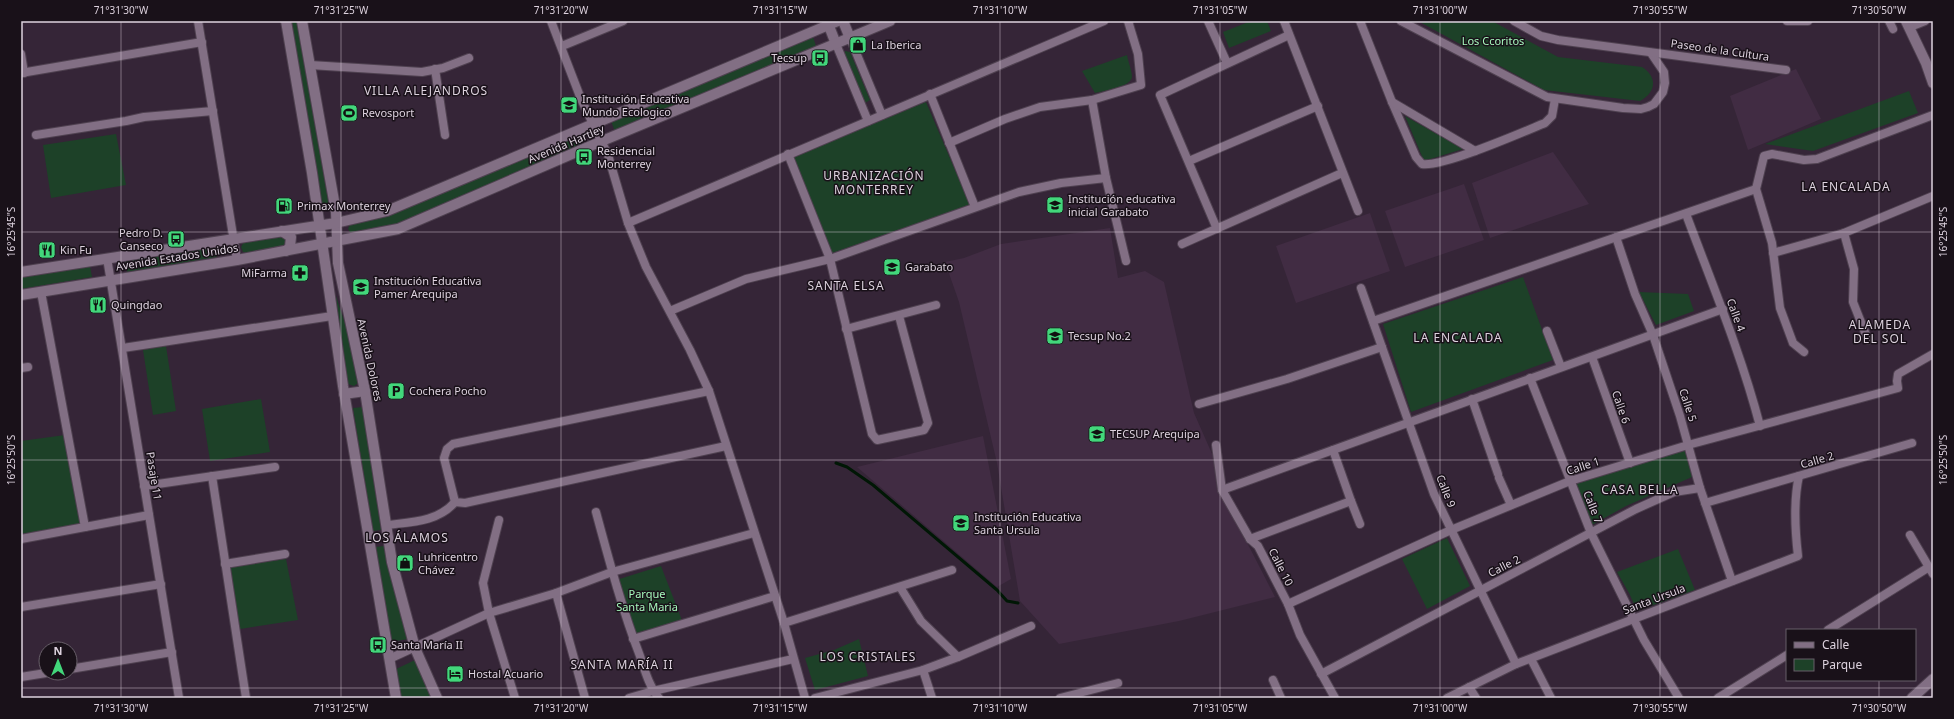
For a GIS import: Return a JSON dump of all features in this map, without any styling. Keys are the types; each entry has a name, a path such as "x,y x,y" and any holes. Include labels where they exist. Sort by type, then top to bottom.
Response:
{"main road":[{"path":"286,21 322,244 344,394 396,698"},
{"name":"Avenida Dolores","path":"302,21 336,223 338,263 365,391 396,579 415,648 437,698"},
{"path":"844,21 850,38"},
{"name":"Avenida Hartley","path":"337,242 398,229 602,141 890,21"},
{"path":"831,22 836,44"},
{"name":"Avenida Hartley","path":"319,226 387,211 831,22"},
{"path":"1908,24 1933,83"},
{"name":"Avenida Estados Unidos","path":"21,272 319,226"},
{"path":"282,231 291,237 290,248 286,251"},
{"name":"Avenida Estados Unidos","path":"21,295 237,260 337,242"},
{"path":"344,394 365,391"},
{"path":"369,535 387,529"},
{"path":"1912,698 1933,679"}],"street":[{"path":"198,21 237,260"},
{"path":"551,21 562,46 581,99 608,155 628,223 646,267 690,350 709,391 784,622 805,698"},
{"path":"562,46 623,21"},
{"path":"628,223 1104,21"},
{"path":"949,143 1005,119 1040,107 1092,100 1141,85 1138,54 1128,21"},
{"path":"1208,21 1227,64"},
{"path":"1284,21 1358,211"},
{"path":"1360,21 1392,102 1416,157 1422,164 1430,164 1475,151 1548,121 1552,116 1555,99"},
{"path":"1401,21 1537,93 1555,99 1622,108 1641,109 1654,104 1659,98 1665,83 1662,68 1651,52"},
{"name":"Paseo de la Cultura","path":"1514,21 1541,36 1558,40 1786,70"},
{"path":"1787,21 1808,21"},
{"path":"1889,21 1893,29"},
{"path":"1908,24 1925,21"},
{"path":"1217,229 1160,95 1289,35"},
{"path":"850,38 882,115"},
{"path":"21,54 22,73 202,42"},
{"path":"836,44 868,121"},
{"path":"310,65 422,72 469,58"},
{"path":"435,69 445,135"},
{"path":"930,94 975,207"},
{"path":"1092,100 1106,178 1126,261"},
{"path":"1392,102 1475,151"},
{"path":"1189,161 1318,106"},
{"path":"36,135 144,117 213,111"},
{"path":"1804,352 1793,343 1780,308 1772,243 1756,189 1764,156 1772,154 1804,160 1817,159 1933,115"},
{"path":"788,154 830,259 872,434 877,440 924,430 928,423 899,316"},
{"path":"1182,244 1342,173"},
{"path":"670,311 746,279 830,259 1019,192 1061,183 1106,178"},
{"path":"1373,321 1756,189"},
{"path":"1773,253 1844,233 1933,196"},
{"name":"Calle 4","path":"1686,214 1723,310 1760,426"},
{"path":"1844,233 1854,269 1853,302 1868,340"},
{"name":"Calle 5","path":"1616,237 1634,294 1653,335 1700,488 1732,581"},
{"name":"Pasaje 11","path":"108,258 179,698"},
{"name":"Calle 9","path":"1361,288 1434,494 1516,664"},
{"path":"41,292 85,527"},
{"path":"846,330 936,305"},
{"path":"1222,490 1561,366 1723,310"},
{"path":"123,348 332,316"},
{"path":"1547,331 1561,366"},
{"path":"1200,404 1286,379 1382,346"},
{"name":"Calle 1","path":"1288,604 1451,530 1570,482 1688,445 1898,388 1898,374 1933,354"},
{"name":"Calle 6","path":"1592,356 1630,463"},
{"name":"Calle 7","path":"1530,378 1570,482 1592,533 1644,640 1679,698"},
{"path":"455,502 444,458 447,449 453,444 709,391"},
{"path":"1472,399 1498,476 1511,505"},
{"name":"Calle 2","path":"1705,503 1912,443"},
{"name":"Calle 10","path":"1216,445 1222,490 1250,539 1258,546 1288,604 1300,636 1335,698"},
{"path":"455,502 465,504 726,446"},
{"path":"1333,450 1360,524"},
{"path":"144,486 275,467"},
{"path":"212,476 246,698"},
{"name":"Santa Ursula","path":"1447,698 1516,664 1798,556 1795,528 1799,476"},
{"name":"Calle 2","path":"1322,674 1636,509 1674,492 1700,488"},
{"path":"1250,539 1351,501"},
{"path":"387,529 433,518 448,510 455,502"},
{"path":"596,512 612,572 633,639 653,691 659,698"},
{"path":"21,539 149,515"},
{"path":"499,520 483,583 489,612 515,698"},
{"path":"389,659 489,612 556,593 612,572 754,533"},
{"path":"1830,629 1931,570 1910,535"},
{"path":"225,564 285,554"},
{"path":"784,622 952,570"},
{"path":"21,607 161,584"},
{"path":"900,587 921,621 958,657"},
{"path":"556,593 586,698"},
{"path":"633,639 775,596"},
{"path":"815,698 924,670 1031,626"},
{"path":"78,668 172,652"},
{"path":"1718,698 1786,656"},
{"path":"629,698 653,691 793,659"},
{"path":"1531,659 1551,698"},
{"path":"924,670 932,698"},
{"path":"21,677 38,674"},
{"path":"1273,680 1281,698"},
{"path":"1066,697 1118,683"},
{"path":"1470,687 1476,698"}],"shaded area":[{"path":"1796,69 1821,119 1748,150 1730,96"},
{"path":"1553,152 1589,204 1490,238 1472,183"},
{"path":"1464,184 1484,240 1405,267 1385,211"},
{"path":"1370,213 1390,271 1296,303 1276,246"},
{"name":"TECSUP Arequipa","path":"1110,228 1118,278 1145,271 1164,282 1194,413 1213,456 1217,490 1236,521 1275,597 1179,621 1059,644 1020,601 997,463 959,302 945,262 964,258 1001,244"},
{"name":"Institución Educativa Santa Ursula","path":"983,436 1011,579 997,587 857,467"}],"green space":[{"path":"291,21 297,21 329,206 321,206 311,135"},
{"path":"1251,21 1267,21 1271,31 1229,48 1223,32"},
{"name":"Los Ccoritos","path":"1418,21 1492,21 1558,57 1642,67 1651,75 1653,80 1652,89 1645,98 1640,101 1544,90"},
{"path":"813,37 816,46 615,132 611,121"},
{"path":"845,51 850,52 870,100 865,103 844,54"},
{"path":"1127,55 1132,75 1130,80 1122,86 1095,93 1082,71"},
{"path":"1909,91 1918,113 1813,151 1765,144"},
{"path":"926,102 970,205 832,253 792,157"},
{"path":"1405,116 1463,149 1424,161"},
{"path":"116,134 126,185 51,198 43,145"},
{"path":"576,136 580,146 396,224 353,232 350,232 348,229 350,224 390,215"},
{"path":"281,234 288,238 284,247 247,253 243,252 241,247 245,240"},
{"path":"215,245 217,257 127,272 125,260"},
{"path":"90,266 92,277 21,289 21,277"},
{"path":"1523,277 1553,360 1411,412 1383,324"},
{"path":"1639,292 1688,294 1694,311 1656,325"},
{"path":"335,293 350,339 358,383 354,386 348,384"},
{"path":"166,346 176,411 153,415 143,350"},
{"path":"261,399 270,452 210,461 202,409"},
{"path":"363,407 381,530 373,531 353,408"},
{"path":"65,435 80,524 21,534 21,441"},
{"path":"1685,450 1692,477 1626,506 1592,525 1576,484"},
{"path":"1447,538 1470,586 1427,609 1402,559"},
{"path":"384,546 408,639 391,642 375,547"},
{"path":"1678,549 1695,590 1637,611 1617,572"},
{"path":"286,559 298,620 240,629 229,567"},
{"name":"Parque Santa Maria","path":"661,566 683,623 632,637 613,581"},
{"path":"859,639 868,676 815,690 805,658 834,650"},
{"path":"415,660 432,698 400,698 396,669"}],"waterway":[{"path":"836,463 847,467 873,485 997,590 1007,601 1018,603"}],"place":[{"name":"La Iberica","path":"858,45"},
{"name":"Tecsup","path":"820,58"},
{"name":"Institución Educativa Mundo Ecologico","path":"569,105"},
{"name":"Revosport","path":"349,113"},
{"name":"Residencial Monterrey","path":"584,157"},
{"name":"Institución educativa inicial Garabato","path":"1055,205"},
{"name":"Primax Monterrey","path":"284,206"},
{"name":"Pedro D. Canseco","path":"176,239"},
{"name":"Kin Fu","path":"47,250"},
{"name":"Garabato","path":"892,267"},
{"name":"MiFarma","path":"300,273"},
{"name":"Institución Educativa Pamer Arequipa","path":"361,287"},
{"name":"Quingdao","path":"98,305"},
{"name":"Tecsup No.2","path":"1055,336"},
{"name":"Cochera Pocho","path":"396,391"},
{"name":"TECSUP Arequipa","path":"1097,434"},
{"name":"Institución Educativa Santa Ursula","path":"961,523"},
{"name":"Luhricentro Chávez","path":"405,563"},
{"name":"Santa María II","path":"378,645"},
{"name":"Hostal Acuario","path":"455,674"}],"district":[{"name":"VILLA ALEJANDROS","path":"426,91"},
{"name":"URBANIZACIÓN MONTERREY","path":"874,183"},
{"name":"LA ENCALADA","path":"1846,187"},
{"name":"SANTA ELSA","path":"846,286"},
{"name":"ALAMEDA DEL SOL","path":"1880,332"},
{"name":"LA ENCALADA","path":"1458,338"},
{"name":"CASA BELLA","path":"1640,490"},
{"name":"LOS ÁLAMOS","path":"407,538"},
{"name":"LOS CRISTALES","path":"868,657"},
{"name":"SANTA MARÍA II","path":"622,665"}]}
